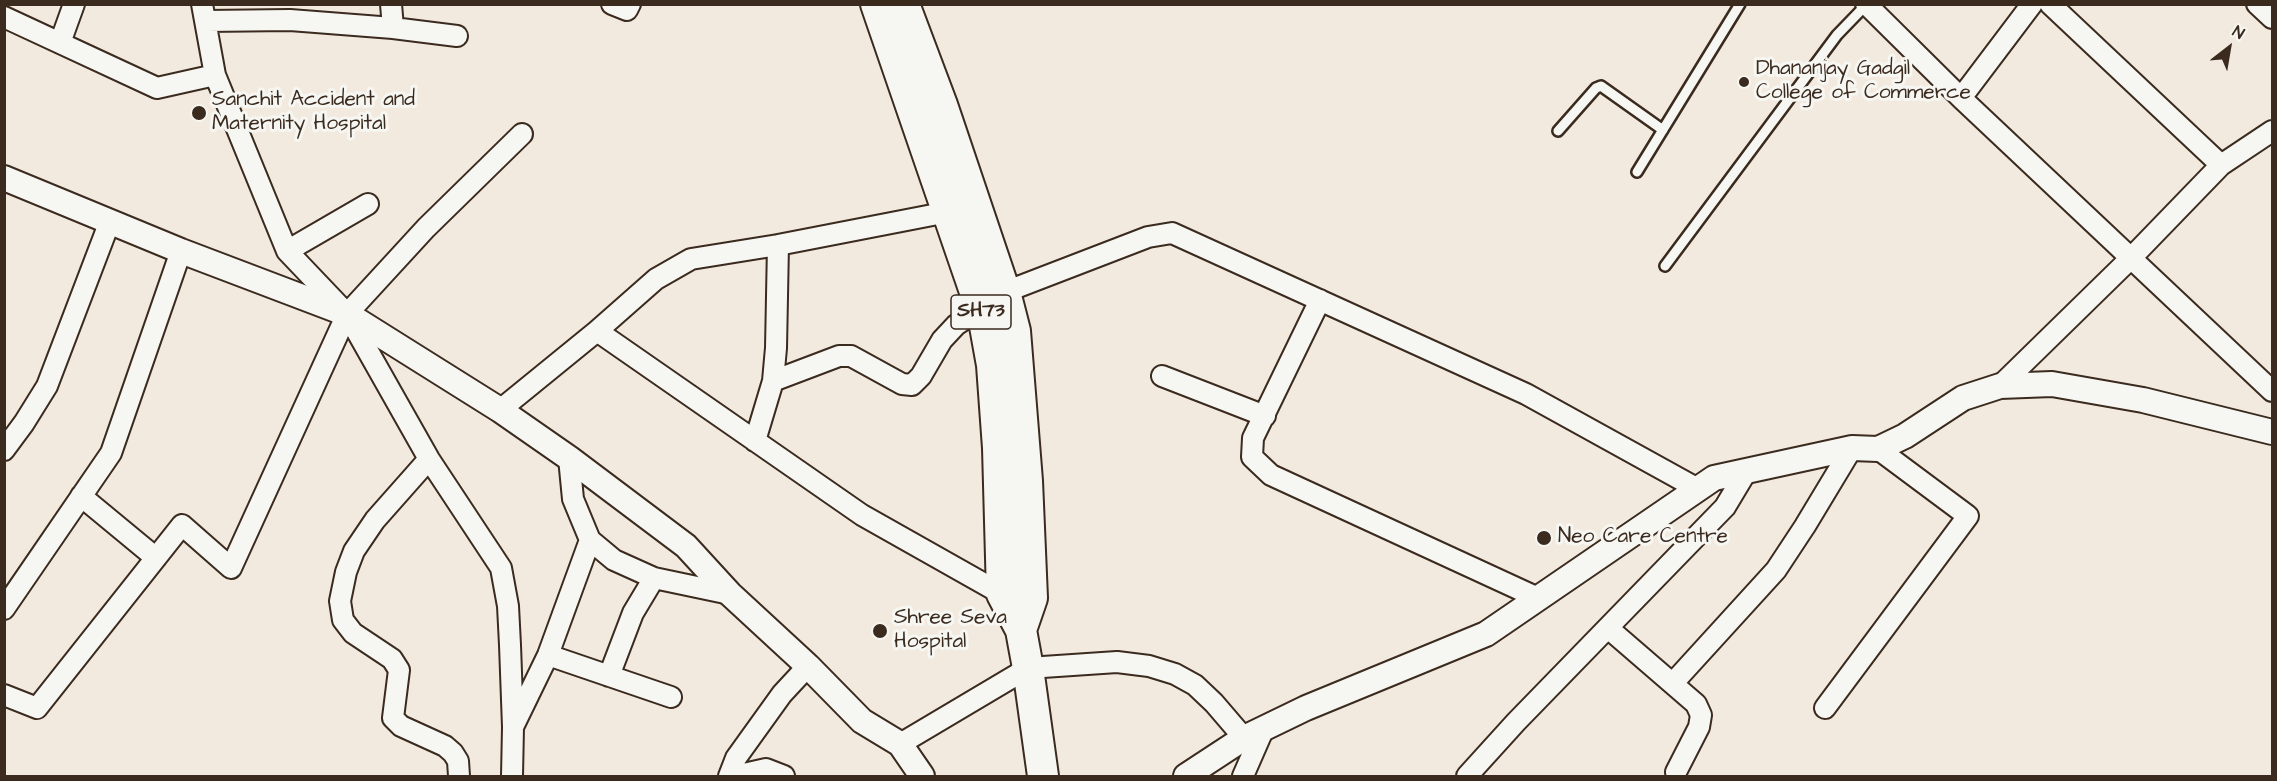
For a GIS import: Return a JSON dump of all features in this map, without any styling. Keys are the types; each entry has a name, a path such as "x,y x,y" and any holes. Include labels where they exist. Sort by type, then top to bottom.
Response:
{"main road":[{"name":"SH73","path":"876,4 982,315 992,365 998,448 1002,594 1021,630 1043,777"},
{"name":"SH73","path":"904,4 942,105 1005,292 1015,331 1020,370 1032,598 1021,630"}],"street":[{"path":"60,43 74,4"},
{"path":"391,4 393,28"},
{"path":"612,4 627,10 630,4"},
{"path":"1961,98 2032,4"},
{"path":"2050,4 2221,165"},
{"path":"2257,4 2272,18"},
{"path":"1866,5 1961,98 2272,391"},
{"path":"457,36 393,28 204,13 215,75 287,251 347,314 429,459 501,568 508,606 513,727 512,777"},
{"path":"4,17 157,88 215,75"},
{"path":"2001,386 2132,257 2221,165 2272,131"},
{"path":"4,695 37,708 182,525 231,568 347,314 426,228 522,134"},
{"path":"4,178 347,314 500,410 569,458 686,546 730,594 808,666 862,721 900,744 922,777"},
{"path":"287,251 368,204"},
{"path":"500,410 597,331 656,279 691,259 778,245 948,212"},
{"path":"4,450 47,386 110,221"},
{"path":"1005,292 1148,237 1172,233 1526,394 1698,489"},
{"path":"755,441 773,381 778,245"},
{"path":"4,609 111,453 181,250"},
{"path":"1320,300 1253,438 1252,457 1271,475 1538,598"},
{"path":"773,381 838,356 850,356 902,384 912,385 921,376 942,340 956,325 968,317 982,315"},
{"path":"597,331 862,515 1002,594 1032,598"},
{"path":"1162,376 1264,416"},
{"path":"1186,777 1254,733 1306,708 1486,634 1714,478 1852,448 1878,449 1905,436 1963,398 2001,386 2052,384 2164,405 2272,432"},
{"path":"1672,683 1776,570 1852,448"},
{"path":"1825,708 1968,516 1878,449"},
{"path":"569,458 573,499 590,540 614,560 654,578 730,594"},
{"path":"429,459 375,520 354,551 346,572 340,602 343,620 353,633 392,659 399,670 393,718 401,726 445,746 453,753 458,761 459,777"},
{"path":"1467,777 1516,722 1725,507 1746,472"},
{"path":"81,496 156,558"},
{"path":"513,727 548,655 590,540"},
{"path":"609,676 633,613 654,578"},
{"path":"1608,628 1696,704 1701,715 1699,727 1676,772"},
{"path":"548,655 671,697"},
{"path":"900,744 1028,668 1117,662 1149,666 1175,674 1196,685 1214,703 1254,733"},
{"path":"729,777 736,758 782,694 808,666"},
{"path":"1243,777 1254,733"},
{"path":"735,777 766,769 784,777"}],"lane":[{"path":"1637,172 1740,4"},
{"path":"1665,266 1837,35 1866,5"},
{"path":"1558,131 1596,88 1601,86 1663,130"}],"place":[{"name":"Dhananjay Gadgil College of Commerce","path":"1744,82"},
{"name":"Sanchit Accident and Maternity Hospital","path":"199,113"},
{"name":"Neo Care Centre","path":"1544,538"},
{"name":"Shree Seva Hospital","path":"880,631"}]}
